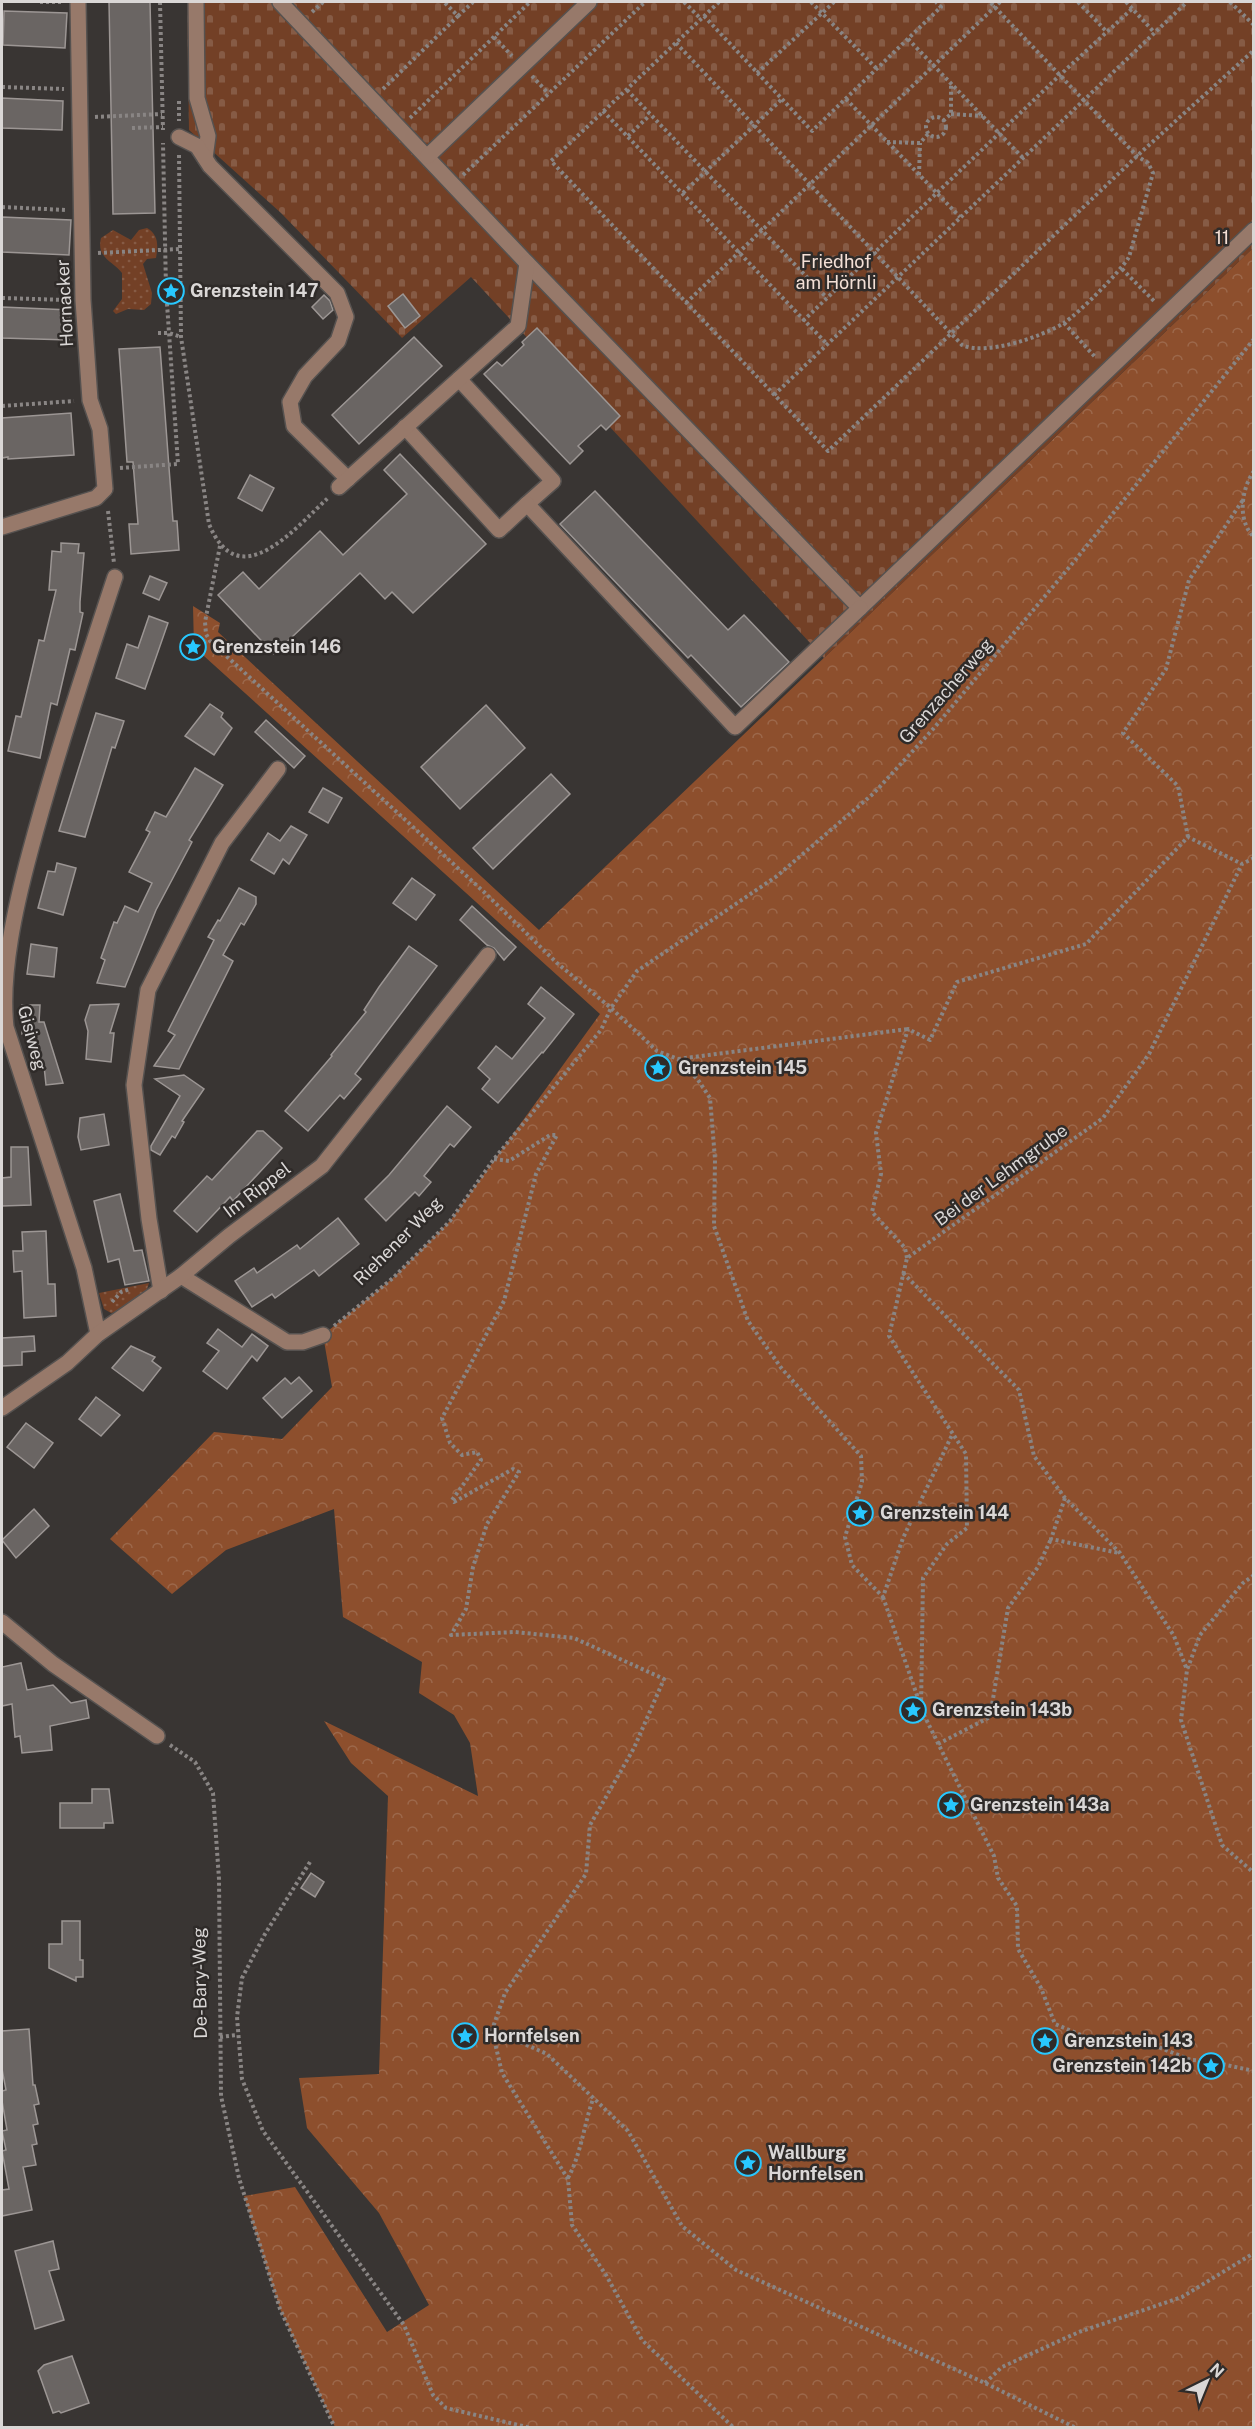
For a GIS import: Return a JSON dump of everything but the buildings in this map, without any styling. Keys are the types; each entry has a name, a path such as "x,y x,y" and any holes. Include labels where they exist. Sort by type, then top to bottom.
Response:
{"street":[{"name":"Hornacker","path":"78,2 83,300 90,400 100,429 105,489"},
{"path":"196,2 197,98 208,136 205,158"},
{"path":"280,2 454,183 527,263 860,608"},
{"path":"428,156 589,2"},
{"path":"179,138 197,146 210,166 337,293 346,317 338,341 305,376 290,402 294,426 343,483 518,326 527,263"},
{"path":"527,504 735,727 1254,230"},
{"path":"405,427 499,530 553,481 459,379"},
{"path":"2,527 96,498 105,489"},
{"name":"Gisiweg","path":"98,1334 84,1268 3,1013 5,934 54,763 115,576"},
{"path":"161,1290 149,1219 134,1085 148,990 222,843 278,768"},
{"name":"Im Rippel","path":"2,1408 67,1363 98,1334 181,1276 229,1236 322,1166 488,954"},
{"path":"181,1276 287,1342 303,1342 323,1335"},
{"path":"2,1622 53,1664 157,1736"}],"path":[{"path":"104,469 178,464 165,250 160,2"},
{"path":"444,2 458,16"},
{"path":"373,98 473,2"},
{"path":"401,127 530,2"},
{"path":"454,183 645,2"},
{"path":"684,2 757,73 812,131 941,7 936,2"},
{"path":"719,2 551,161 828,452 1137,156 1254,50"},
{"path":"811,2 876,69"},
{"path":"757,73 834,2"},
{"path":"676,43 962,345 972,350 987,350 1037,335 1064,323 1122,269 1129,256 1153,173 1148,164 1137,156 990,2"},
{"path":"686,303 1000,2"},
{"path":"1078,2 1107,32"},
{"path":"1126,2 1154,32"},
{"path":"774,395 1187,2"},
{"path":"1230,2 1254,25"},
{"path":"803,321 1132,8"},
{"path":"908,39 1023,158"},
{"path":"944,121 951,114 951,82"},
{"path":"2,87 79,90"},
{"path":"627,90 827,298"},
{"path":"179,92 181,337 209,524 220,546 205,622 206,634 210,641 484,892 557,963 611,1008 657,1051 678,1059 698,1080 710,1098 715,1160 714,1226 747,1321 782,1369 861,1456 862,1482 845,1537 852,1566 883,1597 921,1709 994,1856 998,1878 1017,1906 1018,1949 1041,1988 1055,2024 1114,2049 1133,2037 1191,2060 1208,2061 1254,2071"},
{"path":"846,99 960,217"},
{"path":"683,194 781,100"},
{"path":"603,111 827,344"},
{"path":"80,117 162,114"},
{"path":"951,114 982,116"},
{"path":"627,136 650,115"},
{"path":"939,117 944,121 945,130 942,135 936,137 928,134 926,128 929,119 939,117"},
{"path":"132,128 163,127"},
{"path":"920,175 920,143 928,134"},
{"path":"887,142 920,143"},
{"path":"2,207 81,210"},
{"path":"82,254 180,249"},
{"path":"1122,269 1167,314"},
{"path":"2,298 83,300"},
{"path":"1064,323 1108,371"},
{"path":"158,333 169,333 181,337"},
{"name":"Grenzacherweg","path":"611,1008 637,971 777,876 874,793 934,728 1064,573 1254,339"},
{"path":"2,406 90,400"},
{"path":"1254,471 1246,484 1243,519 1254,537"},
{"path":"220,546 239,555 260,555 292,531 343,483"},
{"path":"105,489 115,576"},
{"path":"1188,837 1178,786 1123,734 1166,669 1189,580 1244,500"},
{"path":"678,1059 908,1029 930,1040 957,982 1086,944 1188,837"},
{"path":"1188,837 1242,864 1254,858"},
{"name":"Bei der Lehmgrube","path":"907,1258 1103,1118 1149,1054 1242,864"},
{"name":"Riehener Weg","path":"323,1335 393,1278 450,1221 494,1159 601,1030 611,1008"},
{"path":"908,1029 876,1133 881,1174 872,1212 905,1248 907,1258 889,1336 966,1454 967,1528 947,1544 923,1578 921,1709"},
{"path":"494,1159 509,1161 550,1135 557,1135 536,1174 504,1301 442,1418 450,1443 462,1455 477,1452 482,1460 452,1500 454,1502 513,1469 519,1472 487,1524 473,1567 466,1609 451,1635 515,1632 574,1638 664,1679 634,1748 590,1825 586,1874 505,1993 492,2030 502,2073 568,2179 572,2224 606,2275 642,2340 734,2427"},
{"path":"903,1273 1019,1390 1034,1456 1065,1498 1120,1553 1174,1636 1187,1670"},
{"path":"883,1597 903,1538 952,1435"},
{"path":"938,1744 990,1717 1008,1608 1038,1567 1051,1539 1065,1498"},
{"path":"1051,1539 1120,1553"},
{"path":"1254,1575 1243,1583 1200,1635 1187,1670 1181,1720 1222,1845 1254,1873"},
{"name":"De-Bary-Weg","path":"157,1736 195,1762 213,1793 219,1879 221,2096 244,2196 280,2309 335,2427"},
{"path":"310,1862 265,1934 242,1978 237,2017 242,2079 263,2131 404,2325 433,2395 446,2408 531,2427"},
{"path":"492,2030 547,2054 628,2131 682,2226 736,2270 1076,2427"},
{"path":"220,2037 237,2035"},
{"path":"568,2179 576,2163 584,2125 593,2099"},
{"path":"985,2383 1002,2367 1079,2332 1182,2297 1254,2253"}],"green space":[{"name":"Friedhof am Hörnli","path":"187,2 1253,2 1253,248 824,658 471,277 402,338 281,213 189,130"},
{"path":"147,228 156,237 157,245 156,258 147,259 143,264 152,293 151,304 144,310 128,309 116,314 113,311 122,299 122,273 103,255 100,245 101,238 113,230 131,240 139,230"},
{"path":"1253,248 1253,2427 335,2427 280,2309 244,2196 295,2187 387,2332 429,2305 379,2213 307,2128 299,2078 379,2074 388,1796 351,1763 324,1721 478,1796 470,1743 454,1715 419,1693 422,1662 343,1617 334,1509 226,1550 172,1594 110,1539 214,1432 282,1439 332,1387 323,1335 393,1278 450,1221 600,1014 194,647 193,606 220,623 218,632 539,930"},
{"path":"149,1283 146,1292 118,1312 111,1313 104,1309 99,1293"}],"place":[{"name":"Grenzstein 147","path":"171,291"},
{"name":"Grenzstein 146","path":"193,647"},
{"name":"Grenzstein 145","path":"658,1068"},
{"name":"Grenzstein 144","path":"860,1513"},
{"name":"Grenzstein 143b","path":"913,1710"},
{"name":"Grenzstein 143a","path":"951,1805"},
{"name":"Hornfelsen","path":"465,2036"},
{"name":"Grenzstein 143","path":"1045,2041"},
{"name":"Grenzstein 142b","path":"1211,2066"},
{"name":"Wallburg Hornfelsen","path":"748,2163"}],"park label":[{"name":"11","path":"1222,238"}]}
